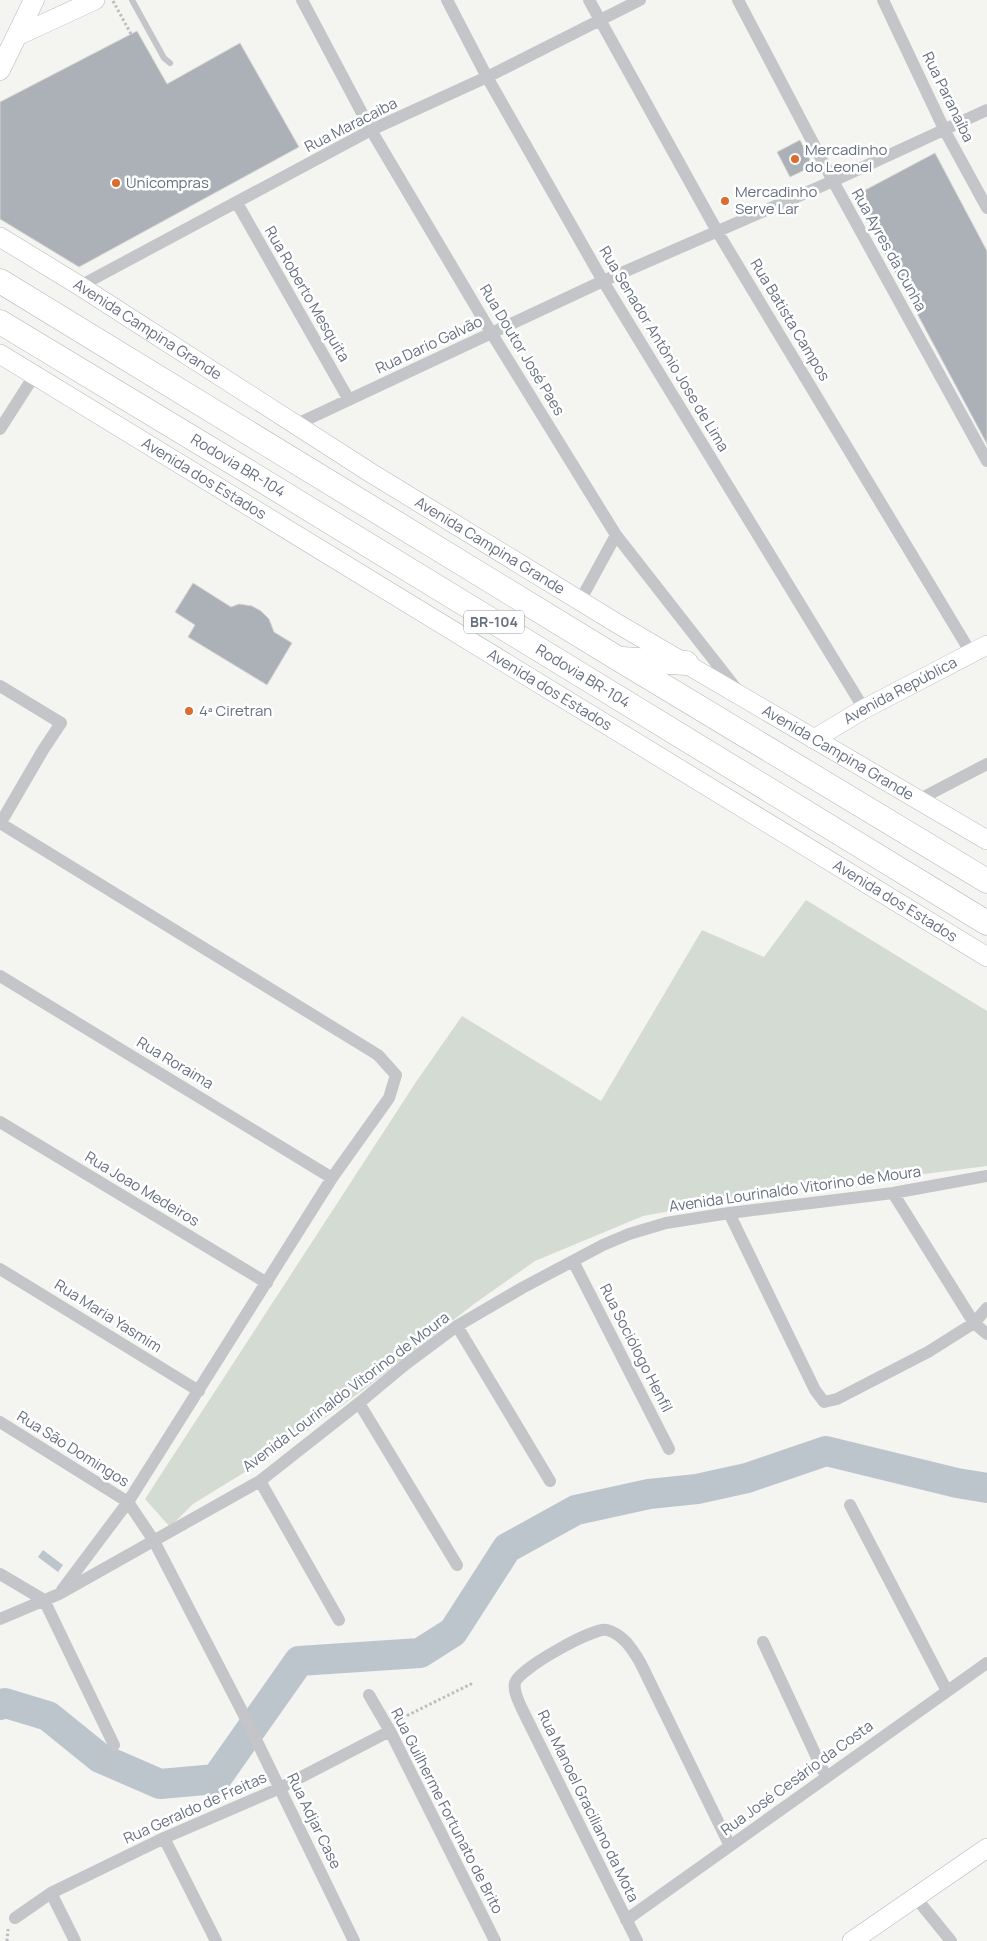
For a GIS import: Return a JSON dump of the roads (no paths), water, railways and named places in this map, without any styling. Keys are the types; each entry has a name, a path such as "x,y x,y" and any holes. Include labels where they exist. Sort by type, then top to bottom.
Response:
{"highway":[{"name":"BR-104","path":"0,281 617,658 987,881"},
{"name":"Rodovia BR-104","path":"0,322 256,476 987,923"},
{"path":"617,658 686,664"}],"main road":[{"path":"0,70 34,0"},
{"path":"17,36 95,0"},
{"name":"Avenida Campina Grande","path":"0,237 80,286 371,473 580,601 986,839"},
{"name":"Avenida dos Estados","path":"0,354 987,957"},
{"name":"Avenida República","path":"814,739 864,709 979,649"},
{"path":"852,1941 987,1848"}],"street":[{"name":"Rua Doutor José Paes","path":"302,0 371,130 492,334 616,535 744,698"},
{"name":"Rua Senador Antônio Jose de Lima","path":"447,0 488,77 603,281 864,709"},
{"name":"Rua Batista Campos","path":"589,0 717,230 979,649"},
{"name":"Rua Maracaiba","path":"80,286 371,130 488,77 640,0"},
{"name":"Rua Ayres da Cunha","path":"738,0 833,181 987,461"},
{"name":"Rua Paranaíba","path":"883,0 945,131 987,208"},
{"name":"Rua Dario Galvão","path":"295,425 603,281 833,181 987,110"},
{"name":"Rua Roberto Mesquita","path":"237,203 349,400"},
{"path":"0,429 34,376"},
{"path":"580,601 616,535"},
{"path":"0,686 61,723 42,750 0,824 378,1055 396,1074 389,1098 332,1178 128,1502 59,1594"},
{"path":"920,799 987,764"},
{"name":"Rua Roraima","path":"0,976 332,1178"},
{"name":"Rua Joao Medeiros","path":"0,1122 266,1283"},
{"name":"Avenida Lourinaldo Vitorino de Moura","path":"0,1619 59,1594 260,1480 456,1326 522,1288 629,1234 666,1223 729,1213 893,1193 987,1176"},
{"path":"893,1193 974,1323 987,1334"},
{"path":"729,1213 815,1390 824,1402 838,1399 928,1352 974,1323 987,1308"},
{"name":"Rua Sociólogo Henfil","path":"573,1261 669,1449"},
{"name":"Rua Maria Yasmim","path":"0,1269 199,1391"},
{"path":"456,1326 550,1480"},
{"path":"360,1403 457,1565"},
{"name":"Rua São Domingos","path":"0,1422 128,1502"},
{"path":"260,1480 339,1620"},
{"name":"Rua Adjar Case","path":"128,1502 154,1541 244,1715 354,1941"},
{"path":"850,1505 947,1691"},
{"path":"0,1574 44,1600 114,1745"},
{"name":"Rua Manoel Graciliano da Mota","path":"637,1941 522,1710 516,1696 515,1684 520,1675 531,1666 593,1632 605,1629 617,1634 629,1645 640,1662 730,1846"},
{"path":"763,1642 826,1777"},
{"name":"Rua José Cesário da Costa","path":"626,1920 947,1691 984,1670"},
{"name":"Rua Guilherme Fortunato de Brito","path":"369,1695 495,1941"},
{"name":"Rua Geraldo de Freitas","path":"15,1918 52,1893 164,1838 280,1788 388,1729"},
{"path":"164,1838 216,1941"},
{"path":"52,1893 75,1941"},
{"path":"916,1898 950,1941"}],"lane":[{"path":"132,0 164,58 170,63"}],"waterway":[{"path":"0,1705 5,1703 48,1716 100,1758 160,1784 216,1779 299,1661 420,1653 453,1632 507,1548 576,1510 649,1494 697,1489 747,1478 826,1451 957,1483 987,1488"}],"place":[{"name":"Mercadinho do Leonel","path":"795,159"},
{"name":"Unicompras","path":"116,183"},
{"name":"Mercadinho Serve Lar","path":"725,201"},
{"name":"4ª Ciretran","path":"189,711"}]}
